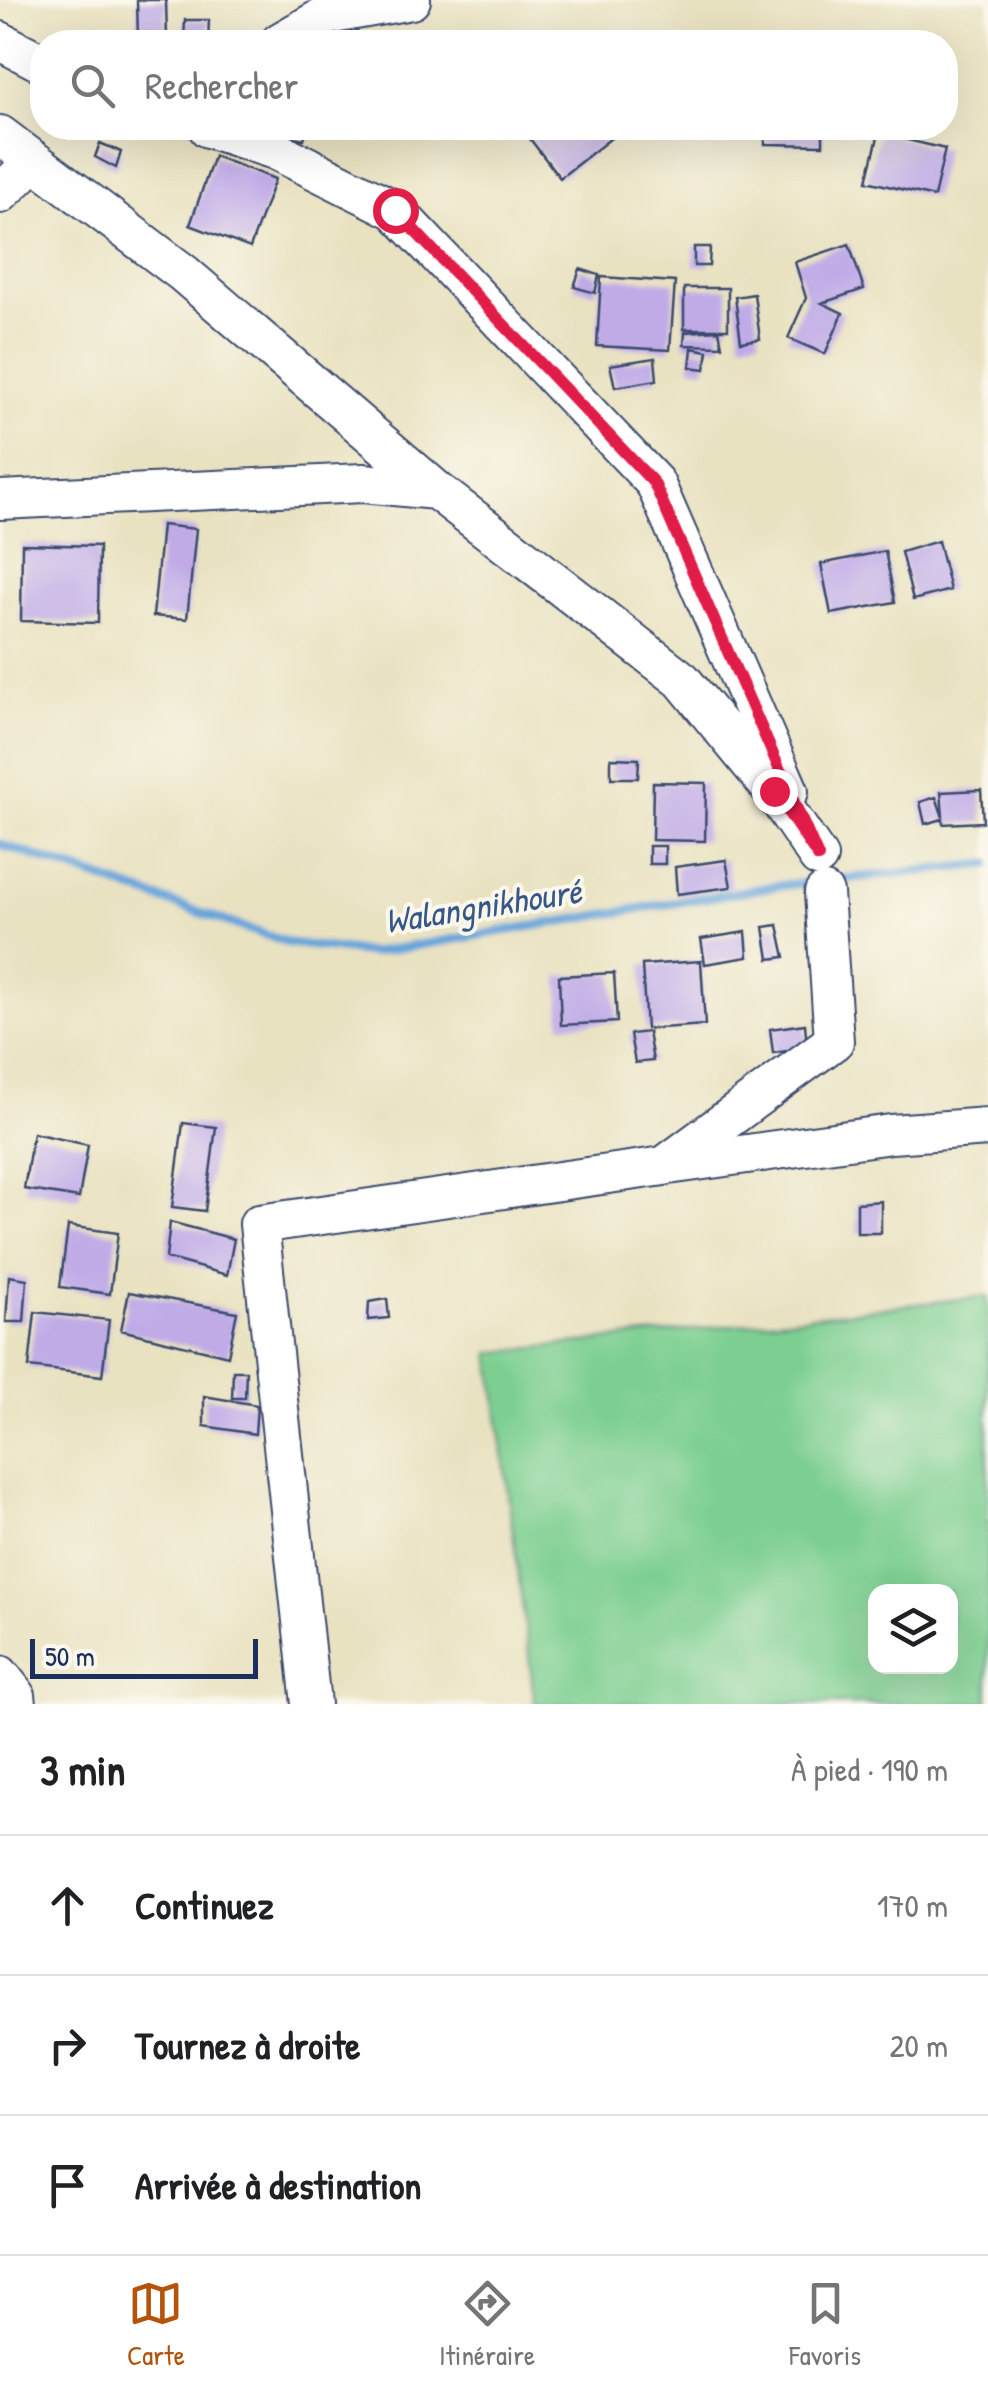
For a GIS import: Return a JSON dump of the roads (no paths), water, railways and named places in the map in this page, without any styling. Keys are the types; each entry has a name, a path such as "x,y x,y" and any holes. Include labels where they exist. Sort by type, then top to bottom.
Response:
{"street":[{"path":"300,30 326,15 411,0"},
{"path":"0,41 30,57"},
{"path":"0,135 183,273 436,490 682,680 774,791 818,857 654,483 395,210 275,150 245,140"},
{"path":"0,194 34,162"},
{"path":"0,500 364,483 436,490"},
{"path":"664,1166 834,1040 824,894"},
{"path":"310,1704 259,1224 890,1134 988,1127"},
{"path":"0,1675 16,1695 17,1704"}],"waterway":[{"name":"Walangnikhouré","path":"0,844 289,943 371,953 776,886 988,864"}]}
